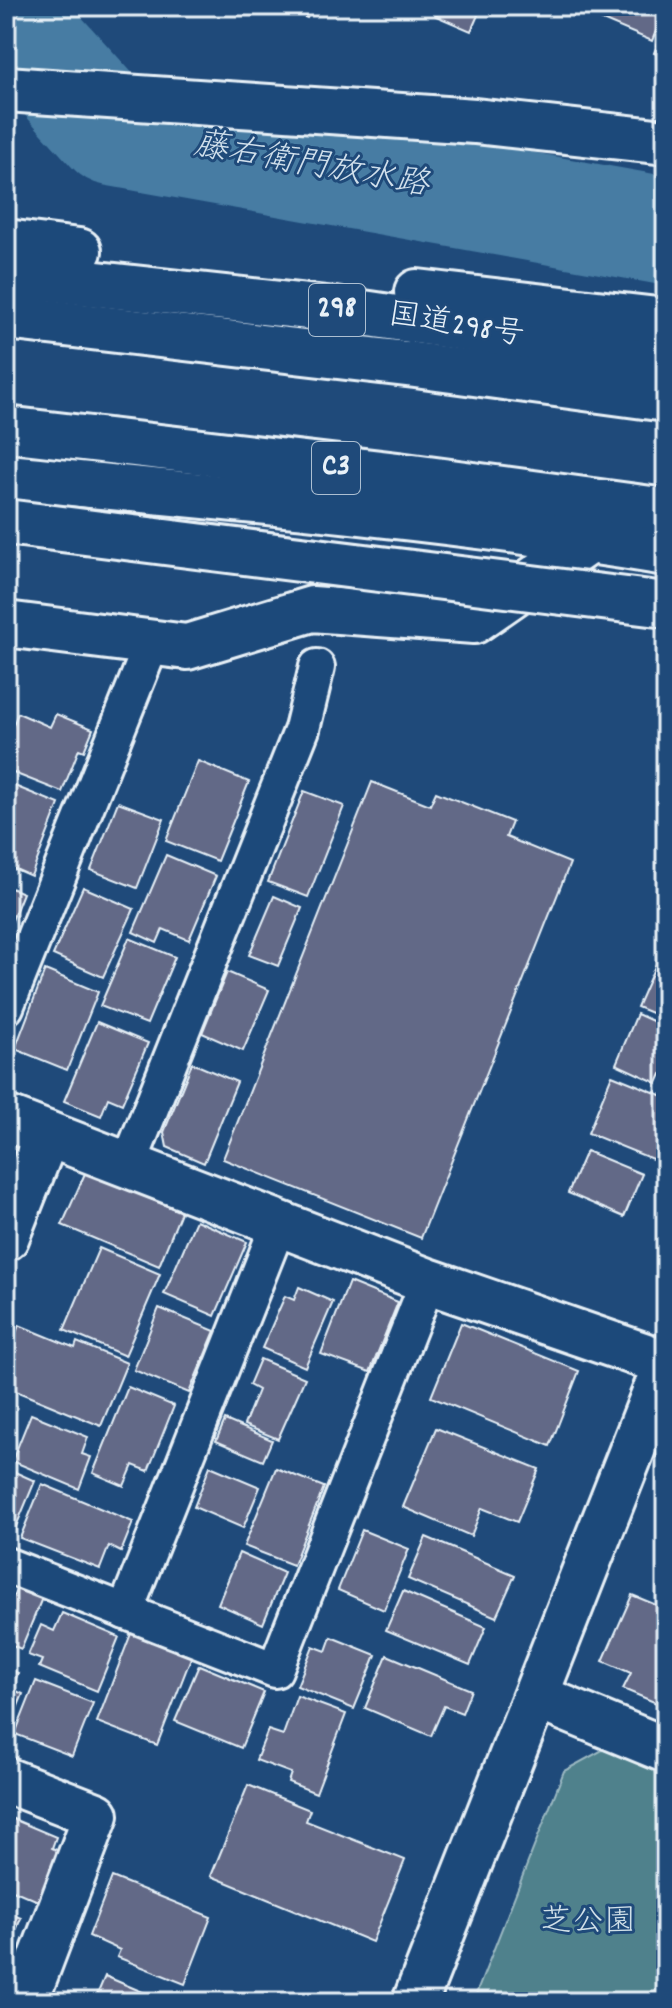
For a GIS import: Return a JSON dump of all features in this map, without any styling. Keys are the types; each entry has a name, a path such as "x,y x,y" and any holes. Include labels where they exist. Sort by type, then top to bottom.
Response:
{"main road":[{"path":"6,89 475,121 666,142"},
{"path":"6,242 666,321"},
{"name":"国道298号","path":"6,274 363,313 666,358"},
{"path":"6,317 415,365 666,399"},
{"name":"C3","path":"6,429 398,475 666,511"},
{"path":"6,477 347,510 666,553"},
{"path":"6,522 666,605"},
{"path":"6,624 187,647 312,609 474,621 589,541"},
{"path":"6,1118 428,1281 666,1363 415,2002"},
{"path":"6,1238 47,1134"},
{"path":"537,1697 666,1750"},
{"path":"6,1780 96,1815 25,2002"}],"lane":[{"path":"6,1007 152,643"},
{"path":"128,1166 302,729 317,667"},
{"path":"125,1612 279,1223"},
{"path":"6,1565 275,1670 428,1281"}],"green space":[{"name":"芝公園","path":"606,1748 666,1773 666,2002 473,2002 564,1771"}],"building":[{"path":"279,6 312,6 307,18"},
{"path":"440,6 482,6 471,31 436,16"},
{"path":"605,6 666,7 652,41 600,19"},
{"path":"666,24 666,58 654,53"},
{"path":"18,713 50,727 56,714 93,729 84,751 79,749 62,792 6,770 6,743"},
{"path":"198,761 249,782 217,861 166,841"},
{"path":"372,782 430,805 436,792 512,822 506,837 570,863 421,1238 223,1159"},
{"path":"12,785 59,804 31,876 6,865 6,800"},
{"path":"304,791 344,806 308,897 268,882"},
{"path":"118,802 164,819 137,888 91,870"},
{"path":"166,855 216,876 189,940 163,929 157,943 133,932"},
{"path":"6,886 23,893 6,935"},
{"path":"83,887 134,909 103,977 53,955"},
{"path":"274,896 302,908 278,966 249,955"},
{"path":"129,938 175,957 147,1024 100,1006"},
{"path":"659,957 666,960 666,1019 637,1007"},
{"path":"45,970 98,992 67,1070 15,1049"},
{"path":"227,972 269,990 243,1051 202,1033"},
{"path":"637,1014 666,1027 666,1076 661,1074 657,1083 616,1064"},
{"path":"97,1022 148,1043 122,1104 108,1098 101,1116 64,1101"},
{"path":"192,1063 237,1082 204,1163 167,1147 164,1132"},
{"path":"612,1075 666,1097 666,1154 662,1163 588,1133"},
{"path":"586,1151 642,1174 624,1217 568,1193"},
{"path":"86,1171 181,1212 159,1266 62,1225"},
{"path":"196,1220 247,1242 215,1316 164,1294"},
{"path":"99,1248 160,1274 125,1356 64,1330"},
{"path":"349,1282 398,1302 370,1372 321,1354"},
{"path":"299,1287 333,1302 305,1367 262,1348 285,1296 294,1300"},
{"path":"159,1308 215,1331 189,1393 134,1370"},
{"path":"461,1323 579,1371 550,1446 431,1397"},
{"path":"19,1325 75,1348 77,1342 127,1363 101,1426 6,1387 6,1357"},
{"path":"260,1359 305,1378 278,1439 244,1425 258,1390 249,1385"},
{"path":"128,1387 174,1406 148,1471 133,1465 124,1486 93,1473"},
{"path":"31,1414 88,1437 82,1454 91,1457 79,1489 12,1461"},
{"path":"225,1420 272,1440 263,1461 216,1441"},
{"path":"436,1428 539,1469 517,1522 482,1508 471,1536 403,1507"},
{"path":"210,1466 260,1487 243,1528 194,1507"},
{"path":"6,1468 35,1481 12,1536 6,1533"},
{"path":"276,1468 324,1487 293,1565 244,1546"},
{"path":"42,1484 133,1522 121,1552 109,1546 100,1569 20,1538"},
{"path":"362,1530 409,1549 384,1610 338,1590"},
{"path":"426,1537 515,1575 496,1617 408,1579"},
{"path":"239,1553 284,1573 263,1624 218,1604"},
{"path":"17,1588 42,1598 21,1649 12,1645 8,1653 6,1601 11,1603"},
{"path":"403,1591 486,1627 470,1665 386,1630"},
{"path":"632,1595 666,1609 666,1707 623,1689 631,1673 603,1661"},
{"path":"62,1613 119,1637 97,1691 39,1667 42,1660 28,1655 41,1625 54,1631"},
{"path":"132,1631 192,1655 157,1745 97,1722"},
{"path":"331,1637 376,1655 354,1709 297,1686 313,1646 326,1651"},
{"path":"387,1655 471,1690 462,1713 444,1706 431,1736 365,1708"},
{"path":"199,1665 264,1692 241,1748 175,1721"},
{"path":"6,1668 18,1673 12,1689 23,1694 8,1730 6,1729"},
{"path":"36,1681 93,1703 72,1756 15,1734"},
{"path":"297,1696 346,1714 316,1793 288,1782 291,1773 256,1760 268,1730 283,1735"},
{"path":"248,1785 310,1810 306,1821 405,1860 372,1942 211,1876"},
{"path":"6,1816 56,1837 52,1848 59,1851 38,1901 6,1887"},
{"path":"112,1877 211,1917 185,1984 117,1957 120,1950 89,1936"},
{"path":"6,1912 21,1918 6,1955"},
{"path":"105,1976 166,2002 94,2002"}],"waterway":[{"name":"藤右衛門放水路","path":"6,14 113,132 666,231"}]}
